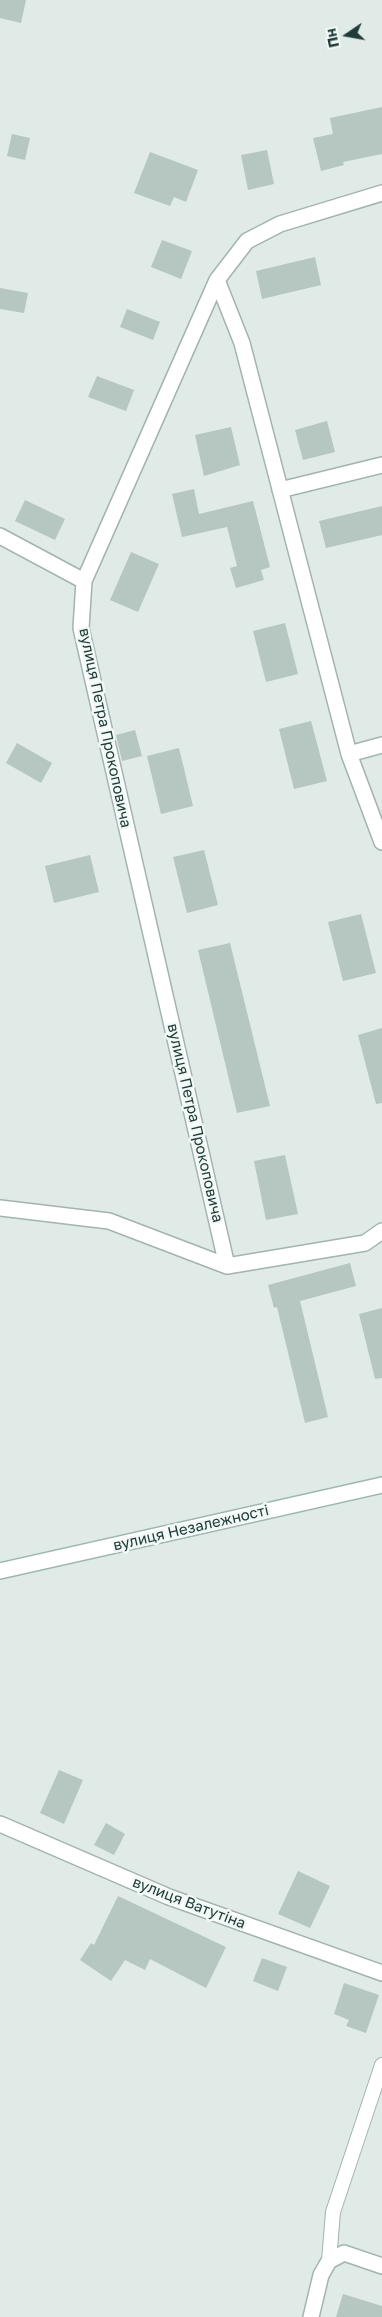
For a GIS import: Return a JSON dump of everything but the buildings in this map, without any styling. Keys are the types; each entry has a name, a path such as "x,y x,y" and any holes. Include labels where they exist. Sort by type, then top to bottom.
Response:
{"street":[{"name":"вулиця Петра Прокоповича","path":"227,1266 81,628 84,581 217,280 246,241 280,224 382,193"},
{"path":"217,280 242,343 349,754 382,842"},
{"path":"280,490 382,465"},
{"path":"0,536 84,581"},
{"path":"349,754 382,745"},
{"path":"0,1208 109,1221 227,1266 365,1242 382,1231"},
{"name":"вулиця Незалежності","path":"0,1571 382,1486"},
{"name":"вулиця Ватутіна","path":"0,1824 169,1897 382,1973"},
{"path":"311,2317 321,2275 329,2261 344,2253 382,2266"}],"lane":[{"path":"329,2261 333,2212 382,2065"}]}
